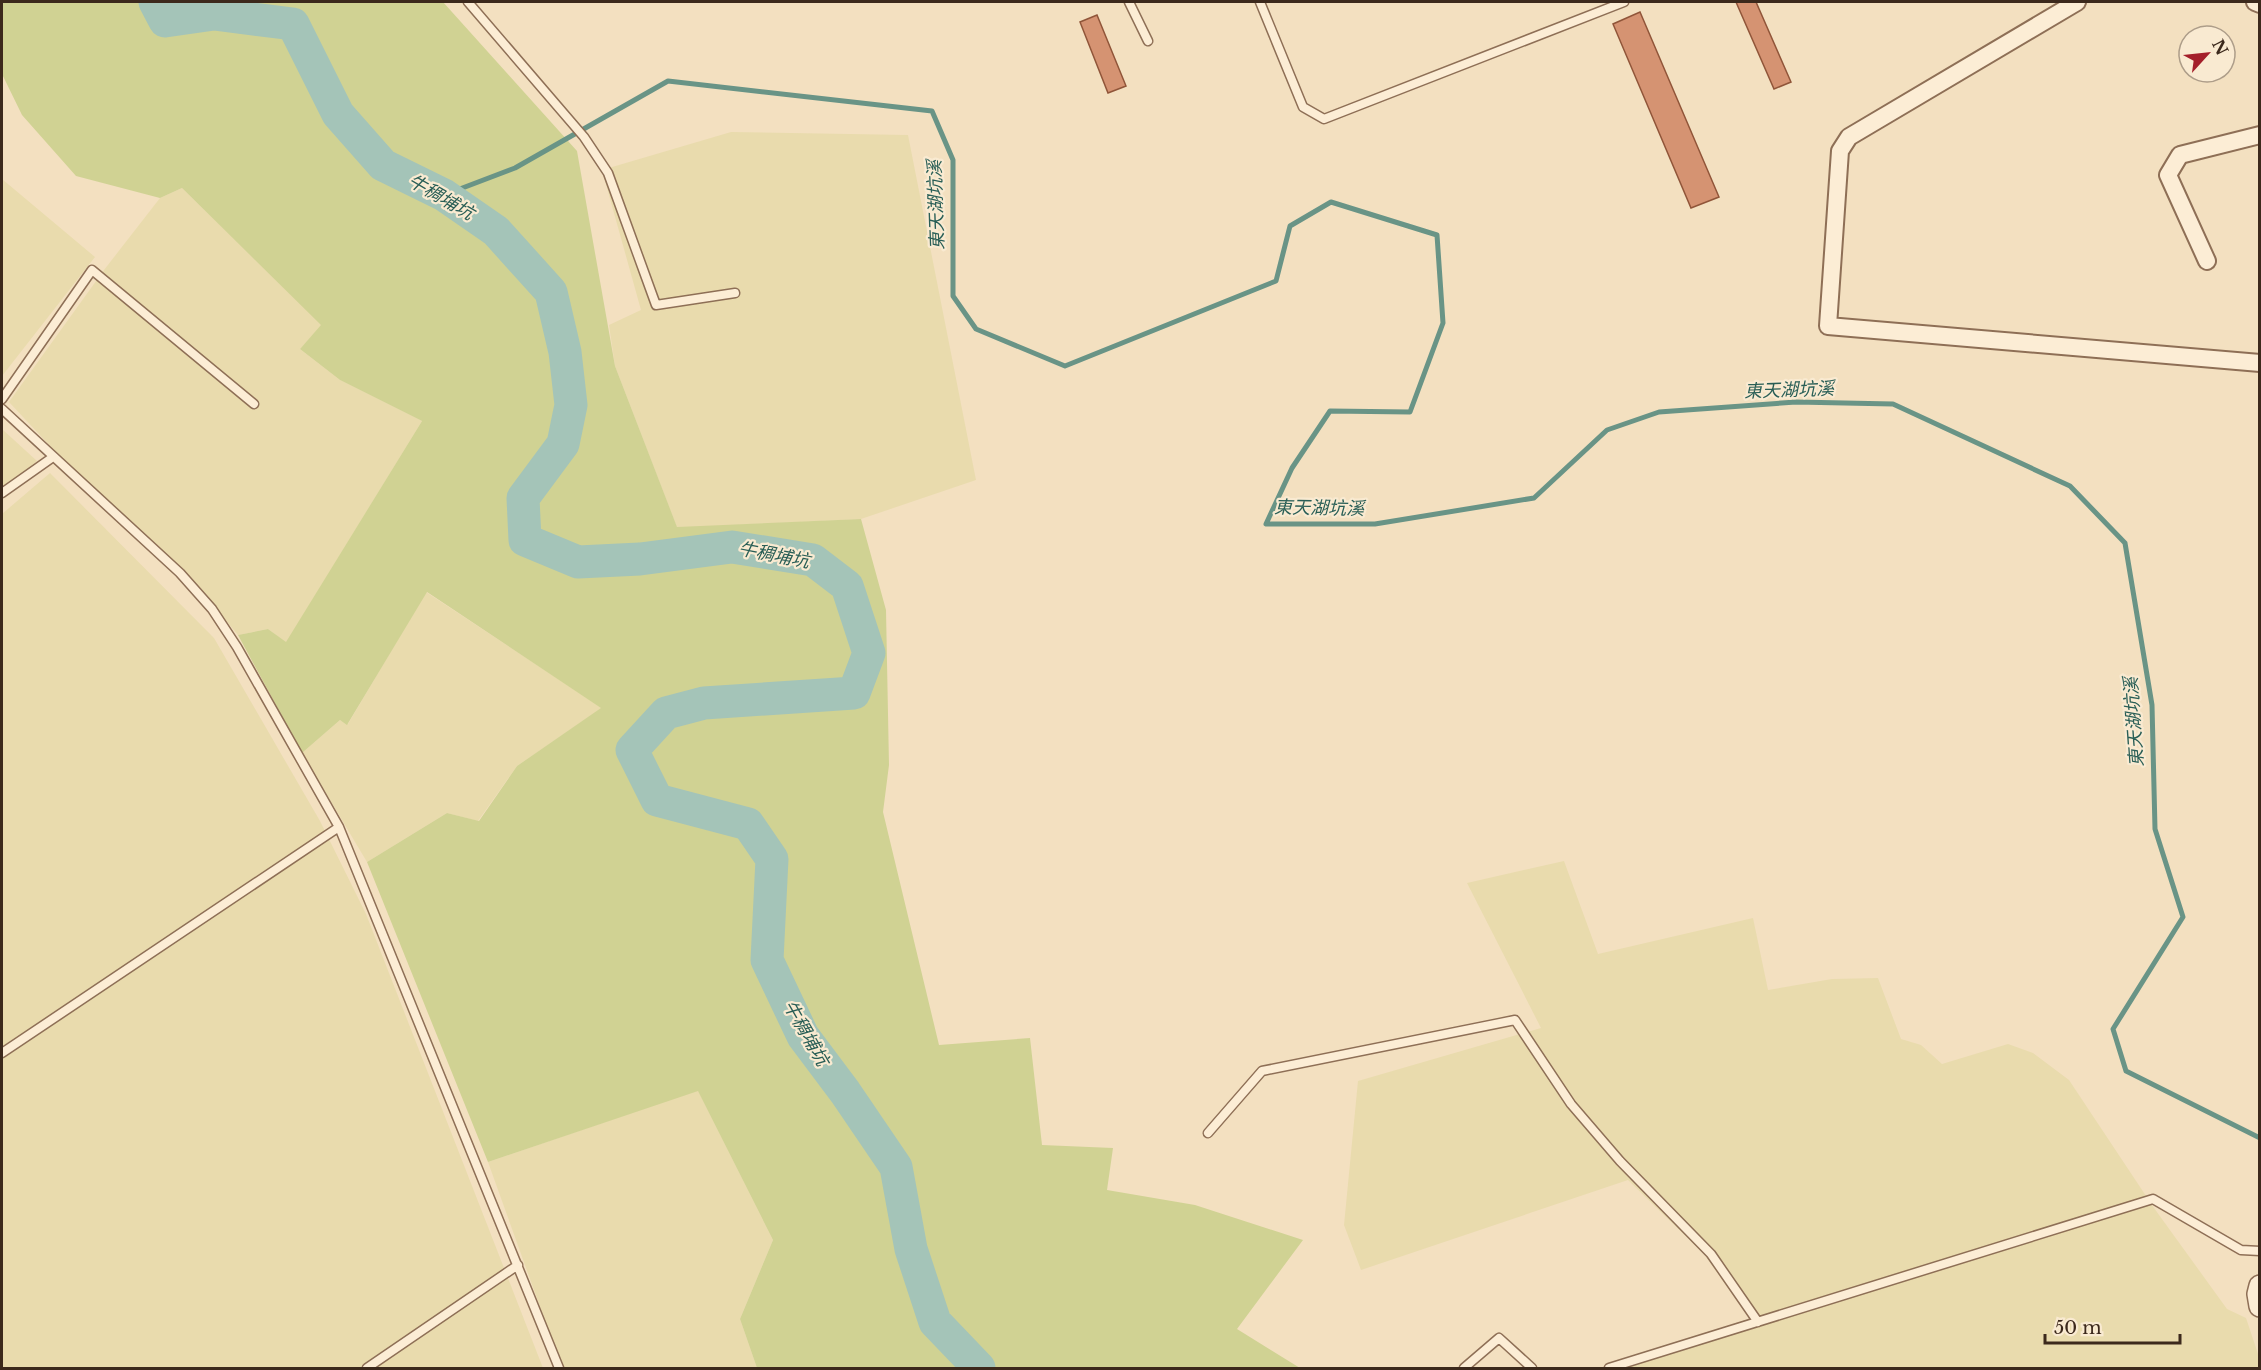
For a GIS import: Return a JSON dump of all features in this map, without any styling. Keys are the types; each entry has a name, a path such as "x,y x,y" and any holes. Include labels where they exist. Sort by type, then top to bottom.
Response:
{"street":[{"path":"2077,2 1849,137 1840,151 1828,326 2259,363"},
{"path":"2207,261 2168,175 2180,155 2259,135"},
{"path":"2259,1286 2259,1306"}],"lane":[{"path":"468,2 584,137 608,173 656,305 735,293"},
{"path":"1129,2 1148,41"},
{"path":"1260,2 1303,107 1324,119 1624,2"},
{"path":"2,399 92,270 254,404"},
{"path":"2,409 180,573 212,609 237,647 339,827 559,1368"},
{"path":"2,493 53,457"},
{"path":"2,1053 339,827"},
{"path":"1208,1133 1262,1071 1515,1020 1571,1104 1620,1161 1711,1254 1758,1322"},
{"path":"1609,1368 2153,1199 2241,1250 2259,1251"},
{"path":"367,1368 518,1265"},
{"path":"1464,1368 1499,1338 1532,1368"}],"shaded area":[{"path":"731,132 908,135 976,480 861,519 677,528 615,366 609,325 641,310 602,170"},
{"path":"2,179 95,257 2,376"},
{"path":"182,188 322,325 300,349 340,380 422,421 286,643 268,629 238,635 196,585 52,448 9,402 104,270 160,198"},
{"path":"2,429 37,461 2,492"},
{"path":"50,473 214,638 320,821 366,914 543,1368 2,1368 2,514"},
{"path":"426,592 602,708 517,766 478,821 447,813 367,862 302,753 340,720 348,724"},
{"path":"1564,861 1598,954 1753,918 1768,990 1832,979 1878,978 1901,1039 1921,1045 1942,1064 2008,1044 2033,1053 2069,1080 2154,1208 2227,1309 2246,1318 2259,1357 2259,1368 1600,1368 1752,1322 1704,1254 1628,1180 1361,1270 1344,1225 1358,1081 1541,1028 1467,883"},
{"path":"698,1090 773,1240 740,1319 757,1368 562,1368 488,1162"}],"green space":[{"path":"2,2 443,2 577,151 615,366 677,527 861,519 886,610 889,765 883,812 939,1045 1030,1038 1042,1145 1113,1148 1107,1190 1195,1205 1303,1240 1237,1329 1300,1368 757,1368 740,1319 773,1240 698,1091 488,1162 367,862 447,813 479,821 517,766 601,708 427,592 347,725 340,720 302,753 238,635 268,629 286,642 422,421 340,380 300,349 321,325 182,188 160,198 76,176 22,115 2,74"}],"building":[{"path":"1736,2 1756,2 1791,82 1774,89"},
{"path":"1640,12 1719,197 1691,208 1613,24"},
{"path":"1097,15 1126,86 1108,93 1080,22"}],"waterway":[{"name":"牛稠埔坑","path":"155,2 165,21 214,14 293,24 338,114 383,165 444,195 496,231 551,292 565,352 571,405 563,444 523,498 525,540 578,562 640,559 732,547 813,560 847,586 869,653 854,693 704,703 666,713 632,750 657,800 748,824 772,859 767,960 803,1036 845,1092 896,1167 911,1249 935,1322 979,1368"},
{"name":"東天湖坑溪","path":"444,195 515,168 668,81 932,111 953,160 953,296 976,329 1065,366 1276,281 1290,226 1331,202 1437,235 1443,323 1410,412 1330,411 1292,468 1266,524 1375,524 1534,498 1607,430 1659,412 1796,402 1893,404 2070,486 2125,543 2152,705 2155,829 2183,917 2113,1029 2126,1071 2260,1138"}]}
